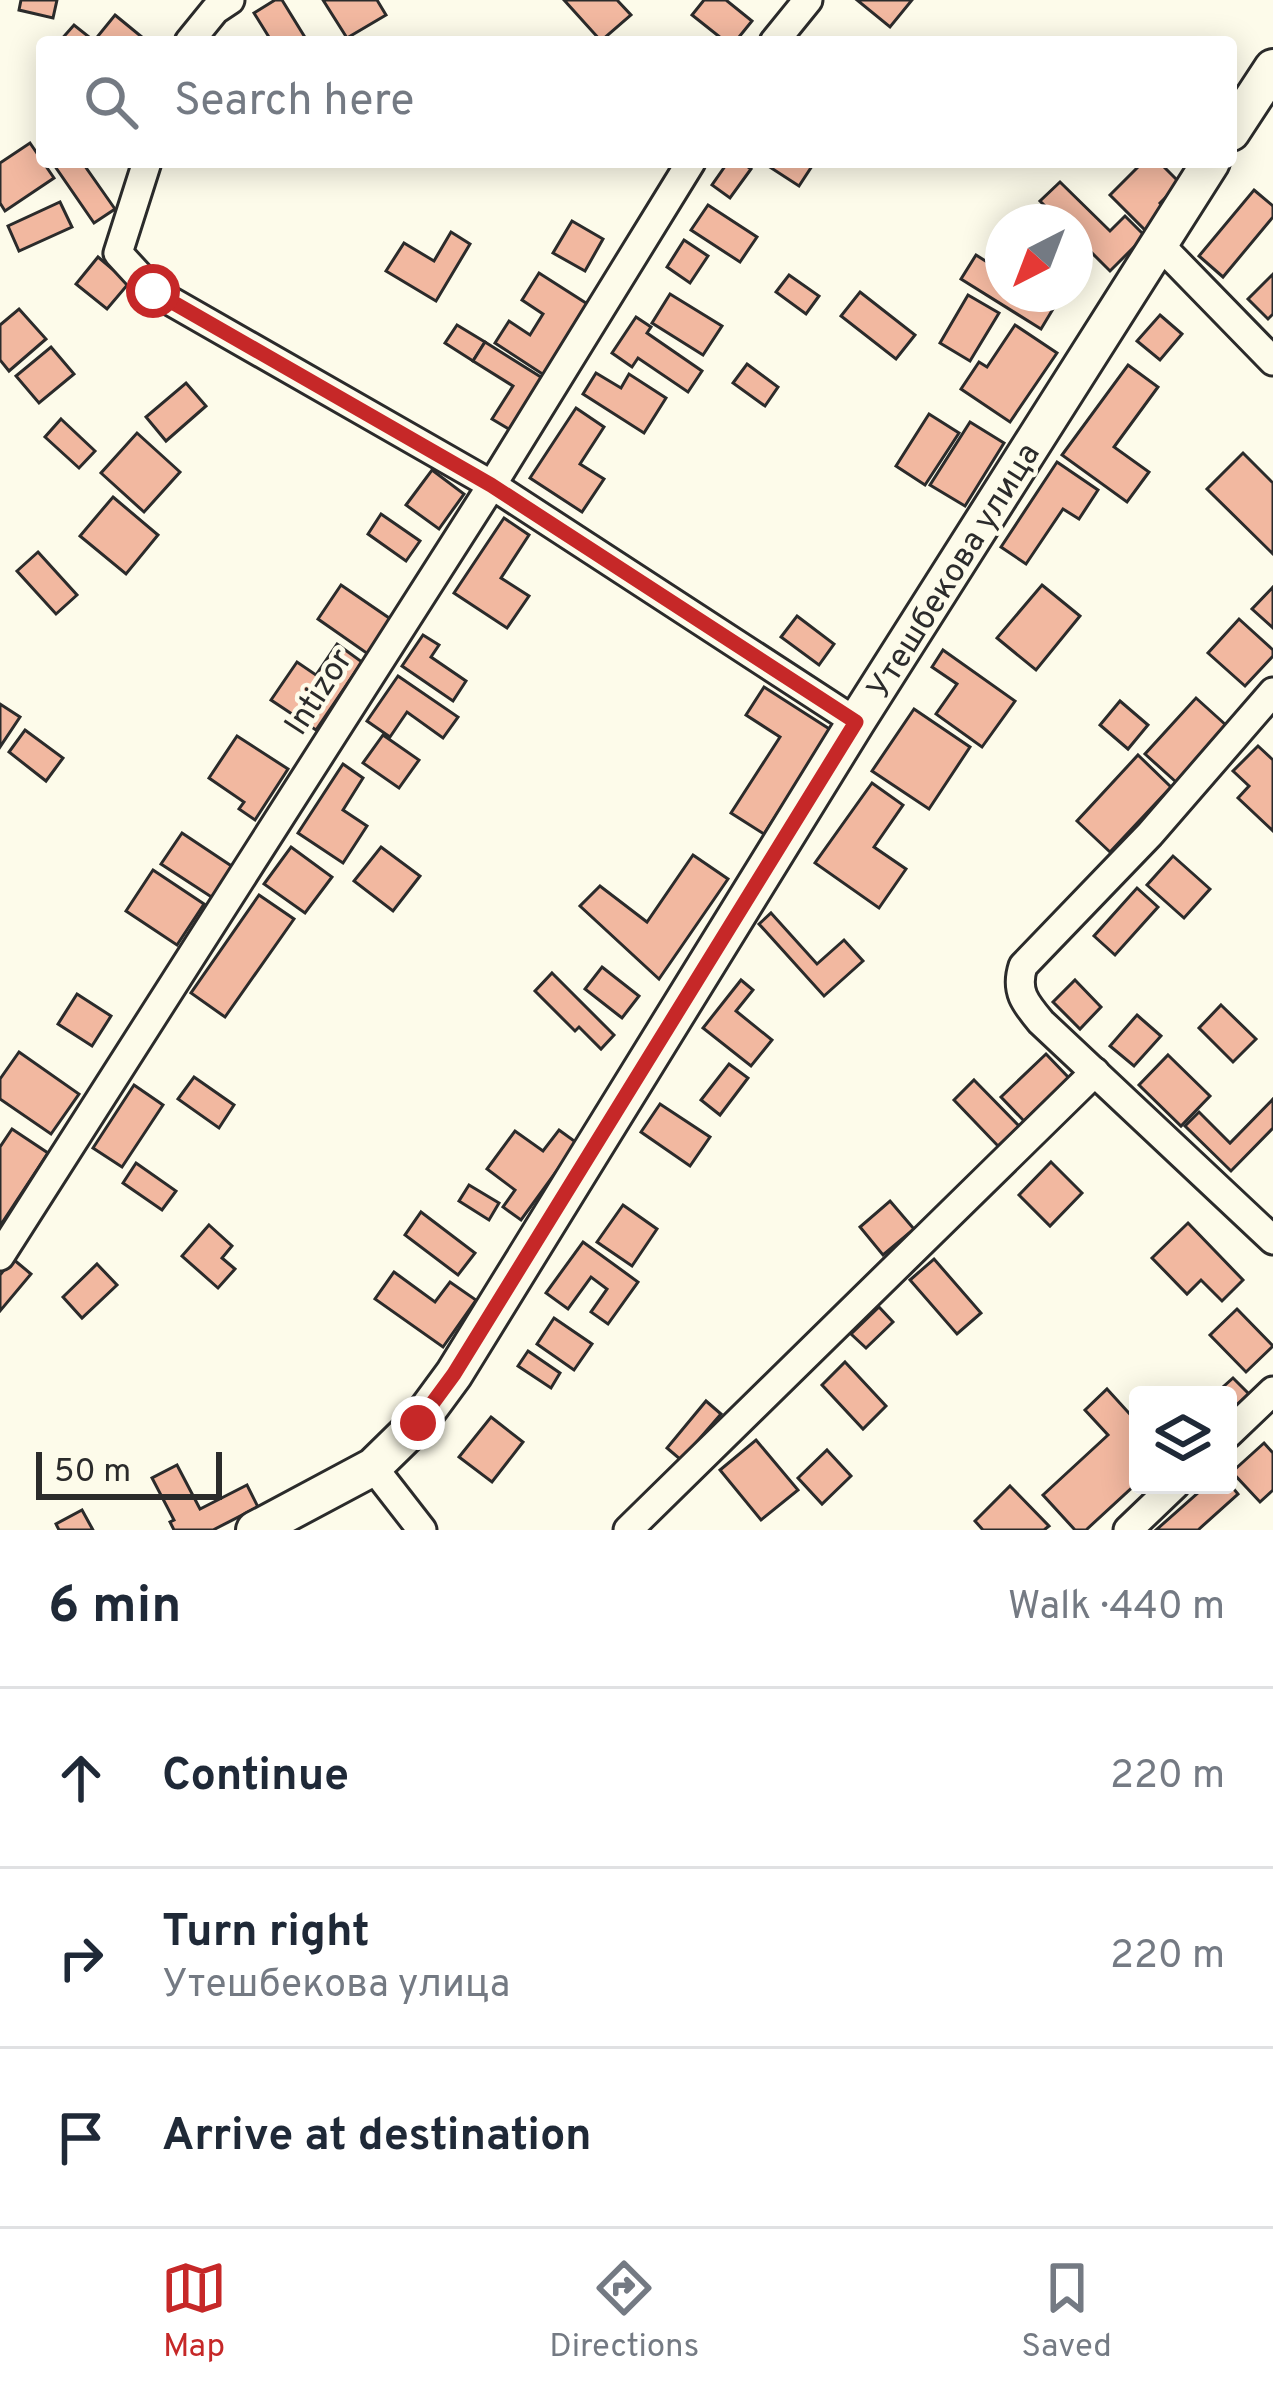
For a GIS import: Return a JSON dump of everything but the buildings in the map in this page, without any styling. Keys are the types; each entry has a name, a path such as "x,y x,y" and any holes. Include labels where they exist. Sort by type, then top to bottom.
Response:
{"main road":[{"path":"1237,123 1273,68"},
{"name":"Утешбекова улица","path":"255,1530 373,1467 418,1423 454,1374 856,722 1207,168"}],"street":[{"path":"194,36 230,0"},
{"path":"779,36 808,0"},
{"path":"145,168 118,253 153,291 491,485 856,722"},
{"name":"Intizor","path":"0,1256 688,168"},
{"path":"1158,242 1273,361"},
{"path":"1273,692 1150,834 1023,966 1018,981 1024,1002 1273,1240"},
{"path":"628,1530 1094,1072"},
{"path":"1237,1425 1273,1391"},
{"path":"373,1467 422,1530"},
{"path":"1128,1530 1166,1494"}],"route":[{"path":"153,291 491,485 856,722 454,1374 418,1423"}]}
